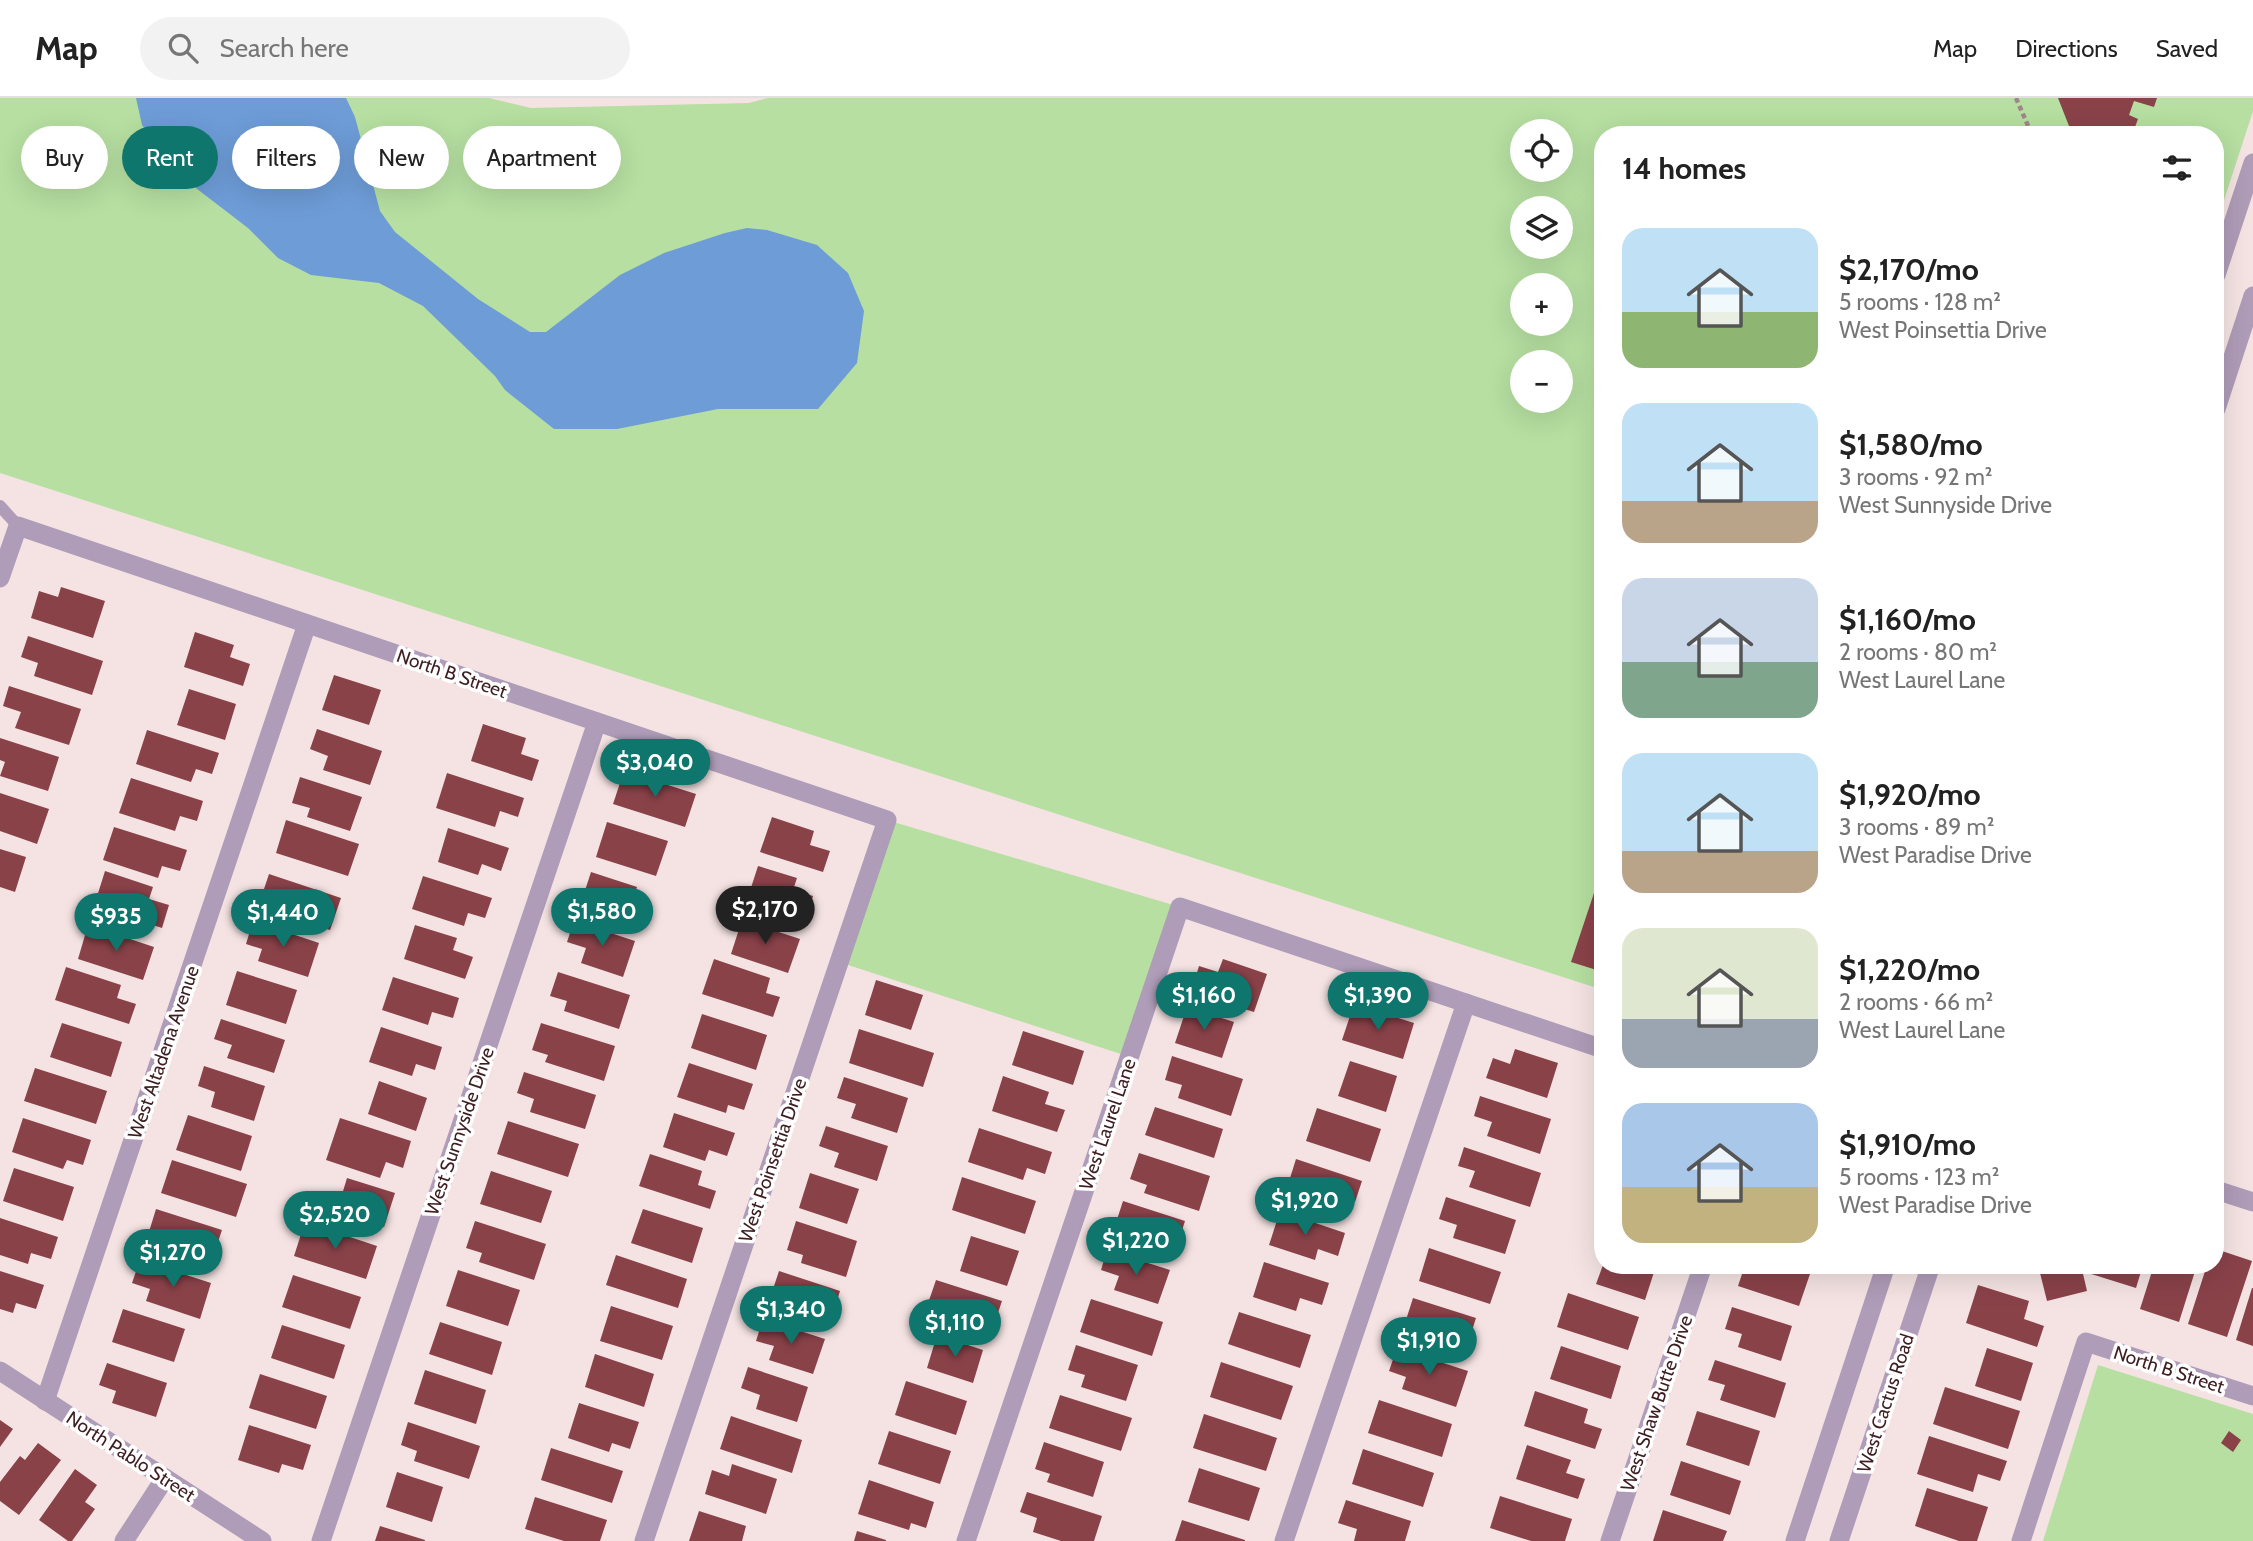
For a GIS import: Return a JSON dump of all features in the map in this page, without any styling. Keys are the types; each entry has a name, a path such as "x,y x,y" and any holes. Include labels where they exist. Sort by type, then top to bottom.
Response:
{"street":[{"path":"2224,252 2252,170"},
{"path":"2224,385 2253,296"},
{"path":"0,578 18,526"},
{"name":"North B Street","path":"18,526 887,820"},
{"name":"West Altadena Avenue","path":"46,1401 307,624"},
{"name":"West Sunnyside Drive","path":"321,1541 597,722"},
{"name":"West Poinsettia Drive","path":"644,1541 887,820"},
{"name":"West Laurel Lane","path":"966,1541 1180,907 1465,1003"},
{"path":"1284,1541 1465,1003 1594,1046"},
{"path":"2224,1193 2253,1202"},
{"name":"West Shaw Butte Drive","path":"1610,1541 1700,1274"},
{"path":"1795,1541 1883,1274"},
{"name":"West Cactus Road","path":"1839,1541 1928,1274"},
{"name":"North B Street","path":"2021,1541 2086,1342 2253,1396"},
{"name":"North Pablo Street","path":"0,1371 262,1541"},
{"path":"124,1541 165,1478"}],"lane":[{"path":"0,506 18,526"}],"path":[{"path":"2016,98 2028,126"}],"green space":[{"path":"0,98 489,98 531,108 749,103 768,98 2253,98 2253,111 2224,200 2224,126 1594,126 1594,987 0,473"},
{"path":"887,820 1180,907 1130,1057 839,962"},
{"path":"2098,1365 2253,1414 2253,1541 2043,1541"}],"water":[{"path":"136,98 346,98 357,126 354,126 354,189 374,189 380,211 395,232 478,299 530,332 546,332 620,275 664,253 725,233 747,228 767,230 817,245 848,273 864,311 857,363 818,409 718,409 617,429 554,429 505,390 495,376 423,306 379,283 311,275 278,258 248,228 197,189 218,189 218,126 142,125"}],"building":[{"path":"2058,98 2157,98 2154,107 2134,101 2129,115 2138,119 2135,126 2069,126"},
{"path":"61,587 105,601 93,638 31,618 39,591 58,597"},
{"path":"195,632 234,645 230,657 250,664 243,686 184,667"},
{"path":"28,636 103,661 92,695 34,676 38,663 21,657"},
{"path":"334,675 381,690 369,725 322,710"},
{"path":"9,686 81,709 69,745 15,728 21,712 3,706"},
{"path":"189,689 236,704 225,740 177,725"},
{"path":"483,724 526,738 521,754 539,760 532,781 471,761"},
{"path":"317,729 382,751 370,785 323,770 328,756 310,749"},
{"path":"147,730 219,753 212,774 196,769 191,782 136,764"},
{"path":"0,738 59,757 48,791 0,776 5,762 0,760"},
{"path":"624,771 696,794 685,827 613,804"},
{"path":"447,773 524,798 518,817 500,811 495,827 436,808"},
{"path":"300,777 362,797 350,831 307,817 310,808 292,803"},
{"path":"131,778 203,801 197,821 180,816 175,831 119,813"},
{"path":"0,793 49,809 37,844 0,831"},
{"path":"772,817 814,831 810,845 830,851 823,872 760,852"},
{"path":"286,820 359,844 348,876 276,853"},
{"path":"607,822 668,841 656,876 596,857"},
{"path":"114,827 187,850 180,871 162,866 158,878 103,860"},
{"path":"448,828 509,848 501,871 482,864 478,875 438,862"},
{"path":"0,849 26,857 15,892 0,887"},
{"path":"758,866 797,878 793,890 813,896 806,920 747,900"},
{"path":"105,871 153,887 149,899 169,905 162,928 94,906"},
{"path":"591,872 637,887 626,921 580,906"},
{"path":"269,874 341,898 330,930 258,907"},
{"path":"423,876 492,898 485,918 468,913 464,926 412,909"},
{"path":"1594,893 1594,969 1571,962"},
{"path":"742,920 800,939 788,973 731,954"},
{"path":"253,921 319,943 308,977 258,961 262,949 246,944"},
{"path":"574,921 635,941 623,977 581,963 586,948 567,942"},
{"path":"88,925 154,947 143,980 78,959"},
{"path":"415,925 457,938 453,950 473,957 465,979 404,959"},
{"path":"714,959 770,978 766,993 780,997 773,1017 702,994"},
{"path":"1223,959 1267,974 1254,1012 1191,992 1199,966 1218,972"},
{"path":"66,967 121,985 117,998 136,1004 129,1024 55,1000"},
{"path":"237,971 297,990 286,1024 226,1005"},
{"path":"558,972 630,995 619,1029 564,1011 567,1001 550,996"},
{"path":"393,977 459,998 453,1018 432,1012 428,1025 382,1010"},
{"path":"876,980 923,995 911,1030 865,1015"},
{"path":"1354,1004 1414,1023 1403,1059 1342,1040"},
{"path":"1187,1007 1234,1022 1222,1058 1175,1043"},
{"path":"702,1014 767,1035 756,1070 691,1048"},
{"path":"221,1019 285,1040 274,1073 227,1058 232,1045 214,1039"},
{"path":"62,1023 122,1042 111,1077 50,1057"},
{"path":"541,1023 615,1046 604,1081 545,1062 548,1055 532,1050"},
{"path":"381,1027 442,1047 435,1070 416,1064 412,1076 369,1062"},
{"path":"859,1029 934,1053 923,1087 849,1063"},
{"path":"1023,1031 1084,1051 1073,1085 1012,1065"},
{"path":"1515,1049 1558,1063 1547,1098 1486,1078 1493,1058 1510,1064"},
{"path":"1172,1056 1243,1079 1231,1116 1178,1098 1182,1085 1165,1080"},
{"path":"1350,1061 1397,1076 1386,1112 1338,1096"},
{"path":"689,1063 753,1084 744,1110 728,1105 726,1113 677,1097"},
{"path":"204,1066 265,1086 254,1121 211,1107 215,1092 198,1086"},
{"path":"35,1068 107,1091 96,1124 24,1101"},
{"path":"524,1072 596,1095 585,1129 530,1112 534,1099 517,1093"},
{"path":"1003,1076 1049,1092 1045,1104 1065,1110 1057,1132 992,1111"},
{"path":"844,1077 908,1098 897,1133 851,1118 856,1104 837,1098"},
{"path":"379,1081 427,1098 416,1131 368,1114"},
{"path":"1480,1096 1551,1119 1540,1154 1487,1136 1492,1122 1474,1116"},
{"path":"1155,1107 1223,1129 1214,1158 1145,1135"},
{"path":"1317,1108 1381,1129 1370,1162 1306,1141"},
{"path":"674,1113 735,1133 727,1156 709,1150 705,1161 663,1147"},
{"path":"188,1115 252,1136 241,1171 176,1150"},
{"path":"23,1118 91,1140 83,1165 67,1160 63,1169 12,1152"},
{"path":"340,1118 411,1141 403,1168 386,1162 380,1178 326,1160"},
{"path":"508,1121 579,1144 568,1177 497,1154"},
{"path":"826,1126 888,1146 877,1181 834,1167 839,1153 819,1146"},
{"path":"979,1128 1052,1152 1045,1174 1027,1168 1023,1180 968,1162"},
{"path":"1464,1147 1541,1173 1530,1207 1469,1187 1475,1171 1458,1166"},
{"path":"1139,1153 1210,1176 1199,1211 1144,1193 1147,1185 1130,1179"},
{"path":"650,1154 702,1171 698,1185 716,1191 710,1209 639,1186"},
{"path":"1296,1159 1362,1181 1355,1202 1336,1195 1332,1209 1285,1194"},
{"path":"172,1160 247,1184 236,1217 161,1193"},
{"path":"14,1168 74,1187 63,1221 3,1201"},
{"path":"491,1171 552,1191 541,1223 480,1204"},
{"path":"810,1173 859,1189 847,1224 799,1208"},
{"path":"962,1177 1036,1201 1025,1234 952,1210"},
{"path":"347,1178 395,1193 384,1227 337,1211"},
{"path":"1446,1197 1516,1220 1505,1254 1453,1238 1457,1225 1439,1219"},
{"path":"1123,1201 1185,1221 1174,1255 1112,1235"},
{"path":"156,1209 222,1230 209,1268 163,1253 167,1241 148,1235"},
{"path":"643,1209 703,1228 692,1263 631,1243"},
{"path":"1280,1211 1345,1233 1338,1256 1318,1249 1315,1260 1269,1245"},
{"path":"0,1218 58,1237 51,1259 31,1253 28,1264 0,1255"},
{"path":"475,1221 546,1244 534,1280 479,1262 482,1253 466,1248"},
{"path":"796,1221 857,1241 846,1277 801,1263 803,1255 787,1250"},
{"path":"305,1222 377,1246 366,1279 294,1256"},
{"path":"971,1236 1019,1251 1007,1286 960,1271"},
{"path":"1429,1248 1501,1272 1490,1304 1419,1281"},
{"path":"1107,1250 1170,1270 1158,1304 1114,1290 1119,1276 1101,1270"},
{"path":"2224,1252 2252,1261 2227,1337 2188,1324 2204,1274 2224,1274"},
{"path":"616,1255 687,1279 678,1308 606,1285"},
{"path":"140,1260 211,1283 200,1319 146,1301 150,1289 132,1283"},
{"path":"1264,1262 1329,1283 1322,1305 1300,1298 1296,1311 1253,1297"},
{"path":"458,1270 520,1290 508,1326 446,1306"},
{"path":"0,1271 44,1285 36,1309 16,1303 13,1313 0,1309"},
{"path":"779,1271 840,1291 829,1326 785,1311 789,1298 772,1292"},
{"path":"1600,1274 1653,1274 1645,1300 1596,1284"},
{"path":"1742,1274 1810,1274 1799,1306 1738,1286"},
{"path":"2040,1274 2083,1274 2087,1291 2047,1301"},
{"path":"2091,1274 2140,1274 2136,1288"},
{"path":"2151,1274 2194,1274 2179,1322 2140,1309"},
{"path":"293,1275 361,1297 350,1329 282,1307"},
{"path":"936,1280 1002,1301 990,1336 924,1315"},
{"path":"1978,1285 2029,1301 2024,1319 2044,1326 2037,1347 1966,1323"},
{"path":"2253,1288 2253,1346 2236,1340"},
{"path":"1568,1293 1639,1317 1628,1350 1557,1327"},
{"path":"1413,1298 1476,1318 1465,1352 1419,1337 1422,1326 1406,1320"},
{"path":"1091,1299 1163,1322 1152,1356 1080,1332"},
{"path":"611,1306 673,1326 662,1360 600,1341"},
{"path":"1732,1307 1792,1326 1781,1361 1738,1347 1742,1334 1725,1329"},
{"path":"123,1309 185,1329 174,1362 112,1342"},
{"path":"1239,1312 1311,1335 1300,1368 1228,1344"},
{"path":"763,1319 825,1339 813,1374 769,1360 774,1346 756,1341"},
{"path":"440,1322 502,1342 492,1375 429,1354"},
{"path":"282,1325 345,1345 334,1379 271,1358"},
{"path":"937,1335 983,1350 973,1383 927,1368"},
{"path":"1076,1345 1138,1365 1126,1401 1081,1387 1085,1375 1068,1370"},
{"path":"1561,1346 1621,1366 1611,1399 1550,1379"},
{"path":"1397,1348 1468,1371 1456,1407 1402,1389 1406,1377 1389,1371"},
{"path":"1987,1348 2033,1363 2021,1401 1975,1386"},
{"path":"595,1354 654,1374 644,1407 585,1387"},
{"path":"1715,1360 1786,1383 1775,1418 1720,1400 1725,1385 1708,1380"},
{"path":"1221,1362 1293,1386 1281,1420 1210,1397"},
{"path":"107,1363 167,1383 156,1417 112,1403 116,1391 99,1385"},
{"path":"748,1367 808,1387 797,1422 756,1409 760,1395 741,1388"},
{"path":"425,1370 486,1390 476,1424 414,1404"},
{"path":"260,1374 327,1396 316,1429 249,1408"},
{"path":"906,1381 967,1401 956,1435 895,1415"},
{"path":"1945,1387 2020,1411 2008,1449 1933,1424"},
{"path":"1535,1391 1588,1409 1584,1423 1602,1429 1595,1449 1524,1426"},
{"path":"1060,1395 1132,1418 1121,1451 1049,1428"},
{"path":"1379,1400 1452,1424 1442,1457 1368,1433"},
{"path":"579,1403 639,1422 630,1449 612,1443 609,1452 568,1438"},
{"path":"1697,1411 1760,1431 1749,1466 1686,1445"},
{"path":"1204,1414 1277,1438 1266,1471 1193,1448"},
{"path":"731,1416 802,1440 792,1473 720,1449"},
{"path":"0,1420 13,1429 0,1447"},
{"path":"408,1422 480,1446 469,1479 414,1461 417,1451 401,1445"},
{"path":"249,1425 311,1445 303,1470 282,1464 279,1473 238,1460"},
{"path":"889,1431 951,1451 940,1484 878,1464"},
{"path":"2229,1431 2241,1440 2233,1452 2221,1443"},
{"path":"1929,1436 2007,1461 2000,1481 1978,1474 1973,1492 1917,1474"},
{"path":"1044,1442 1104,1462 1093,1497 1047,1482 1050,1474 1035,1469"},
{"path":"38,1443 61,1460 19,1515 0,1501 0,1482 20,1456 25,1460"},
{"path":"1527,1445 1571,1460 1566,1473 1585,1479 1578,1499 1516,1479"},
{"path":"551,1448 623,1471 612,1503 541,1480"},
{"path":"1363,1449 1434,1473 1423,1507 1352,1484"},
{"path":"1681,1461 1741,1481 1730,1515 1670,1495"},
{"path":"732,1464 777,1479 766,1514 705,1494 712,1470 729,1476"},
{"path":"1199,1468 1260,1488 1249,1521 1188,1502"},
{"path":"75,1469 97,1485 85,1502 95,1509 72,1541 68,1541 39,1520"},
{"path":"397,1472 443,1487 432,1522 386,1507"},
{"path":"869,1480 934,1502 926,1528 911,1523 909,1530 858,1514"},
{"path":"1927,1488 1988,1507 1977,1541 1959,1541 1915,1526"},
{"path":"1027,1492 1102,1516 1094,1541 1061,1541 1033,1532 1037,1518 1020,1512"},
{"path":"1500,1496 1572,1519 1565,1541 1531,1541 1490,1528"},
{"path":"535,1497 607,1520 600,1541 564,1541 525,1529"},
{"path":"1346,1500 1411,1521 1405,1541 1354,1541 1357,1529 1338,1523"},
{"path":"1663,1510 1727,1531 1723,1541 1653,1541"},
{"path":"699,1511 746,1526 742,1541 689,1541"},
{"path":"1182,1520 1245,1540 1245,1541 1175,1541"},
{"path":"380,1526 425,1540 425,1541 375,1541"},
{"path":"857,1531 886,1540 886,1541 854,1541"}]}
